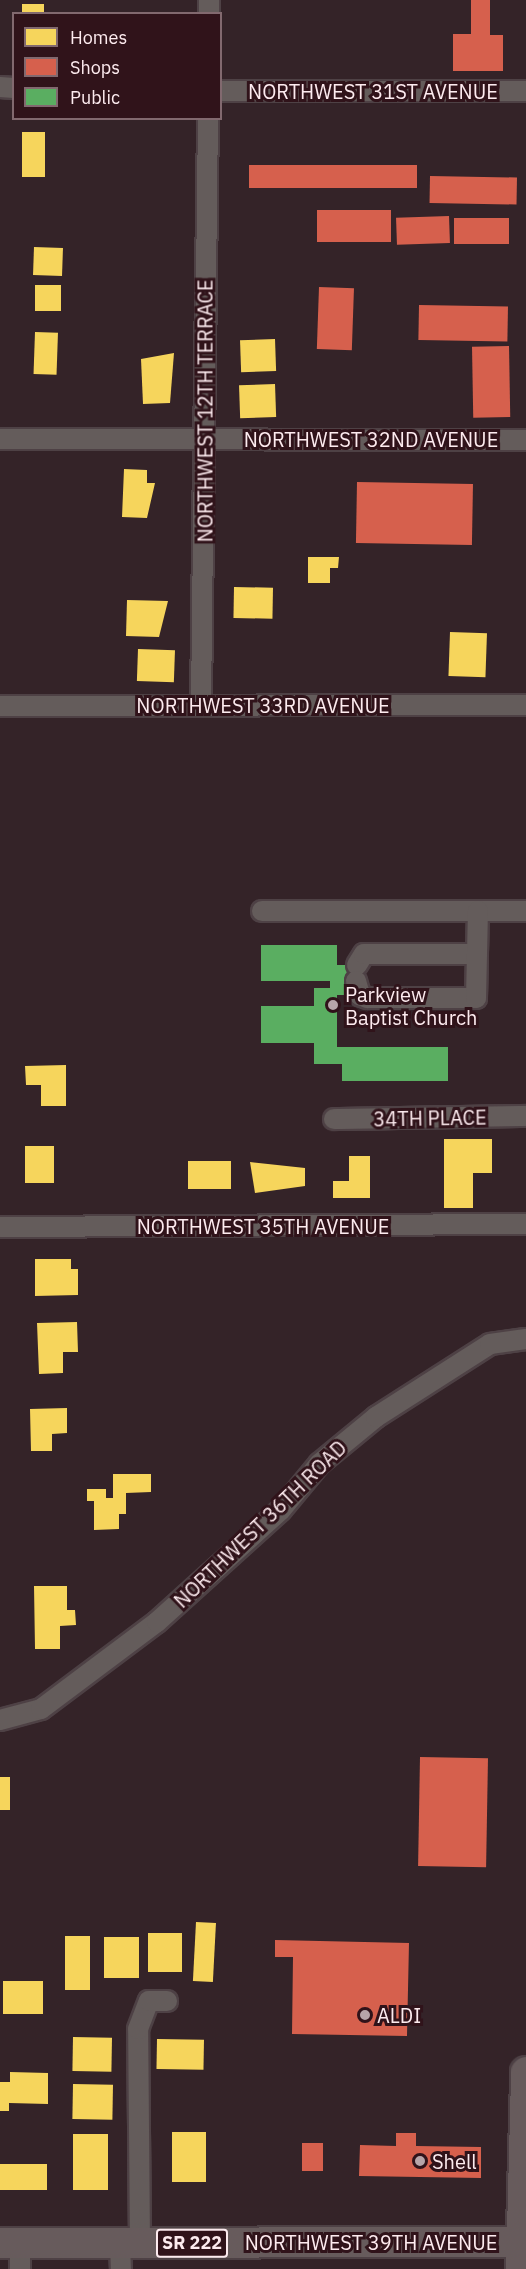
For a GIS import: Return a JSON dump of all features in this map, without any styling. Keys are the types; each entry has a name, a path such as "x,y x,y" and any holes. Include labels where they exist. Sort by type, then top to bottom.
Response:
{"main road":[{"path":"523,2251 526,2072"},
{"name":"NORTHWEST 39TH AVENUE","path":"13,2252 523,2251"}],"street":[{"name":"NORTHWEST 31ST AVENUE","path":"222,91 526,91"},
{"name":"NORTHWEST 12TH TERRACE","path":"201,704 208,120"},
{"name":"NORTHWEST 32ND AVENUE","path":"0,439 526,440"},
{"name":"NORTHWEST 33RD AVENUE","path":"0,706 526,705"},
{"path":"262,911 526,911"},
{"path":"477,954 364,954 357,973 360,995 367,998 476,998 478,911"},
{"name":"34TH PLACE","path":"334,1119 526,1116"},
{"name":"NORTHWEST 35TH AVENUE","path":"0,1227 526,1224"},
{"name":"NORTHWEST 36TH ROAD","path":"0,1720 40,1709 157,1622 281,1510 319,1464 376,1417 490,1344 526,1340"},
{"path":"127,2251 138,2029 148,2001 167,2001"}],"building: Homes":[{"path":"22,4 44,4 44,12 22,12"},
{"path":"22,132 45,132 45,177 22,177"},
{"path":"34,247 63,248 62,276 33,275"},
{"path":"35,285 61,285 61,311 35,311"},
{"path":"35,332 58,333 57,375 34,374"},
{"path":"275,339 276,371 241,372 240,340"},
{"path":"174,353 170,403 143,404 141,359"},
{"path":"275,384 276,417 240,418 239,385"},
{"path":"124,469 147,470 147,483 155,483 147,518 122,517"},
{"path":"308,557 339,557 338,568 330,568 330,583 308,583"},
{"path":"234,587 273,588 272,619 233,618"},
{"path":"127,600 168,601 159,637 126,636"},
{"path":"450,632 487,633 485,677 448,676"},
{"path":"138,649 175,650 174,682 137,681"},
{"path":"66,1065 66,1106 41,1106 41,1085 26,1085 25,1066"},
{"path":"444,1139 492,1139 492,1173 473,1173 473,1208 444,1208"},
{"path":"25,1146 54,1146 54,1183 25,1183"},
{"path":"349,1156 370,1156 370,1198 333,1198 333,1181 349,1181"},
{"path":"188,1161 231,1161 231,1189 188,1189"},
{"path":"250,1162 305,1168 305,1186 255,1193"},
{"path":"35,1259 71,1259 71,1269 78,1269 78,1295 35,1296"},
{"path":"77,1322 78,1352 63,1352 63,1373 39,1374 37,1323"},
{"path":"67,1408 67,1433 52,1434 52,1451 31,1451 30,1409"},
{"path":"113,1474 151,1474 151,1492 126,1493 126,1514 119,1514 119,1529 94,1530 94,1501 87,1501 87,1489 106,1489 106,1498 113,1498"},
{"path":"34,1586 67,1586 67,1610 75,1610 76,1625 60,1626 60,1649 35,1649"},
{"path":"0,1777 10,1777 10,1810 0,1810"},
{"path":"196,1922 216,1923 213,1982 193,1981"},
{"path":"148,1933 182,1933 182,1972 148,1972"},
{"path":"65,1936 90,1936 90,1990 65,1990"},
{"path":"104,1937 139,1937 139,1978 104,1978"},
{"path":"3,1981 43,1981 43,2014 3,2014"},
{"path":"73,2037 112,2038 111,2072 72,2071"},
{"path":"157,2039 204,2040 203,2070 156,2069"},
{"path":"10,2072 48,2073 48,2104 9,2103 9,2111 0,2111 0,2082 10,2082"},
{"path":"73,2084 113,2085 112,2120 72,2119"},
{"path":"172,2132 206,2132 206,2182 172,2182"},
{"path":"73,2134 108,2134 108,2190 73,2190"},
{"path":"0,2164 47,2164 47,2190 0,2190"}],"building: Shops":[{"path":"471,0 490,0 490,35 503,35 503,71 453,71 453,34 471,34"},
{"path":"249,165 417,165 417,188 249,188"},
{"path":"430,176 517,178 517,205 430,203"},
{"path":"317,210 391,210 391,242 317,242"},
{"path":"449,216 450,243 397,245 396,218"},
{"path":"454,218 509,218 509,244 454,244"},
{"path":"319,287 354,288 352,350 317,349"},
{"path":"419,305 508,307 507,342 418,340"},
{"path":"509,346 510,417 473,418 472,347"},
{"path":"357,482 473,484 472,545 356,543"},
{"path":"420,1757 488,1758 486,1867 418,1866"},
{"path":"275,1940 409,1943 407,2036 292,2034 293,1957 275,1957"},
{"name":"Shell","path":"396,2133 416,2133 416,2146 481,2147 481,2178 359,2176 360,2145 396,2146"},
{"path":"302,2143 323,2143 323,2171 302,2171"}],"building: Public":[{"path":"261,945 337,945 337,965 363,965 363,981 344,981 344,995 337,995 337,1047 448,1047 448,1081 342,1081 342,1064 314,1064 314,1043 261,1043 261,1006 314,1006 314,988 330,988 330,981 261,981"}],"place":[{"name":"Parkview Baptist Church","path":"333,1005"},
{"name":"ALDI","path":"365,2015"},
{"name":"Shell","path":"420,2161"}]}
